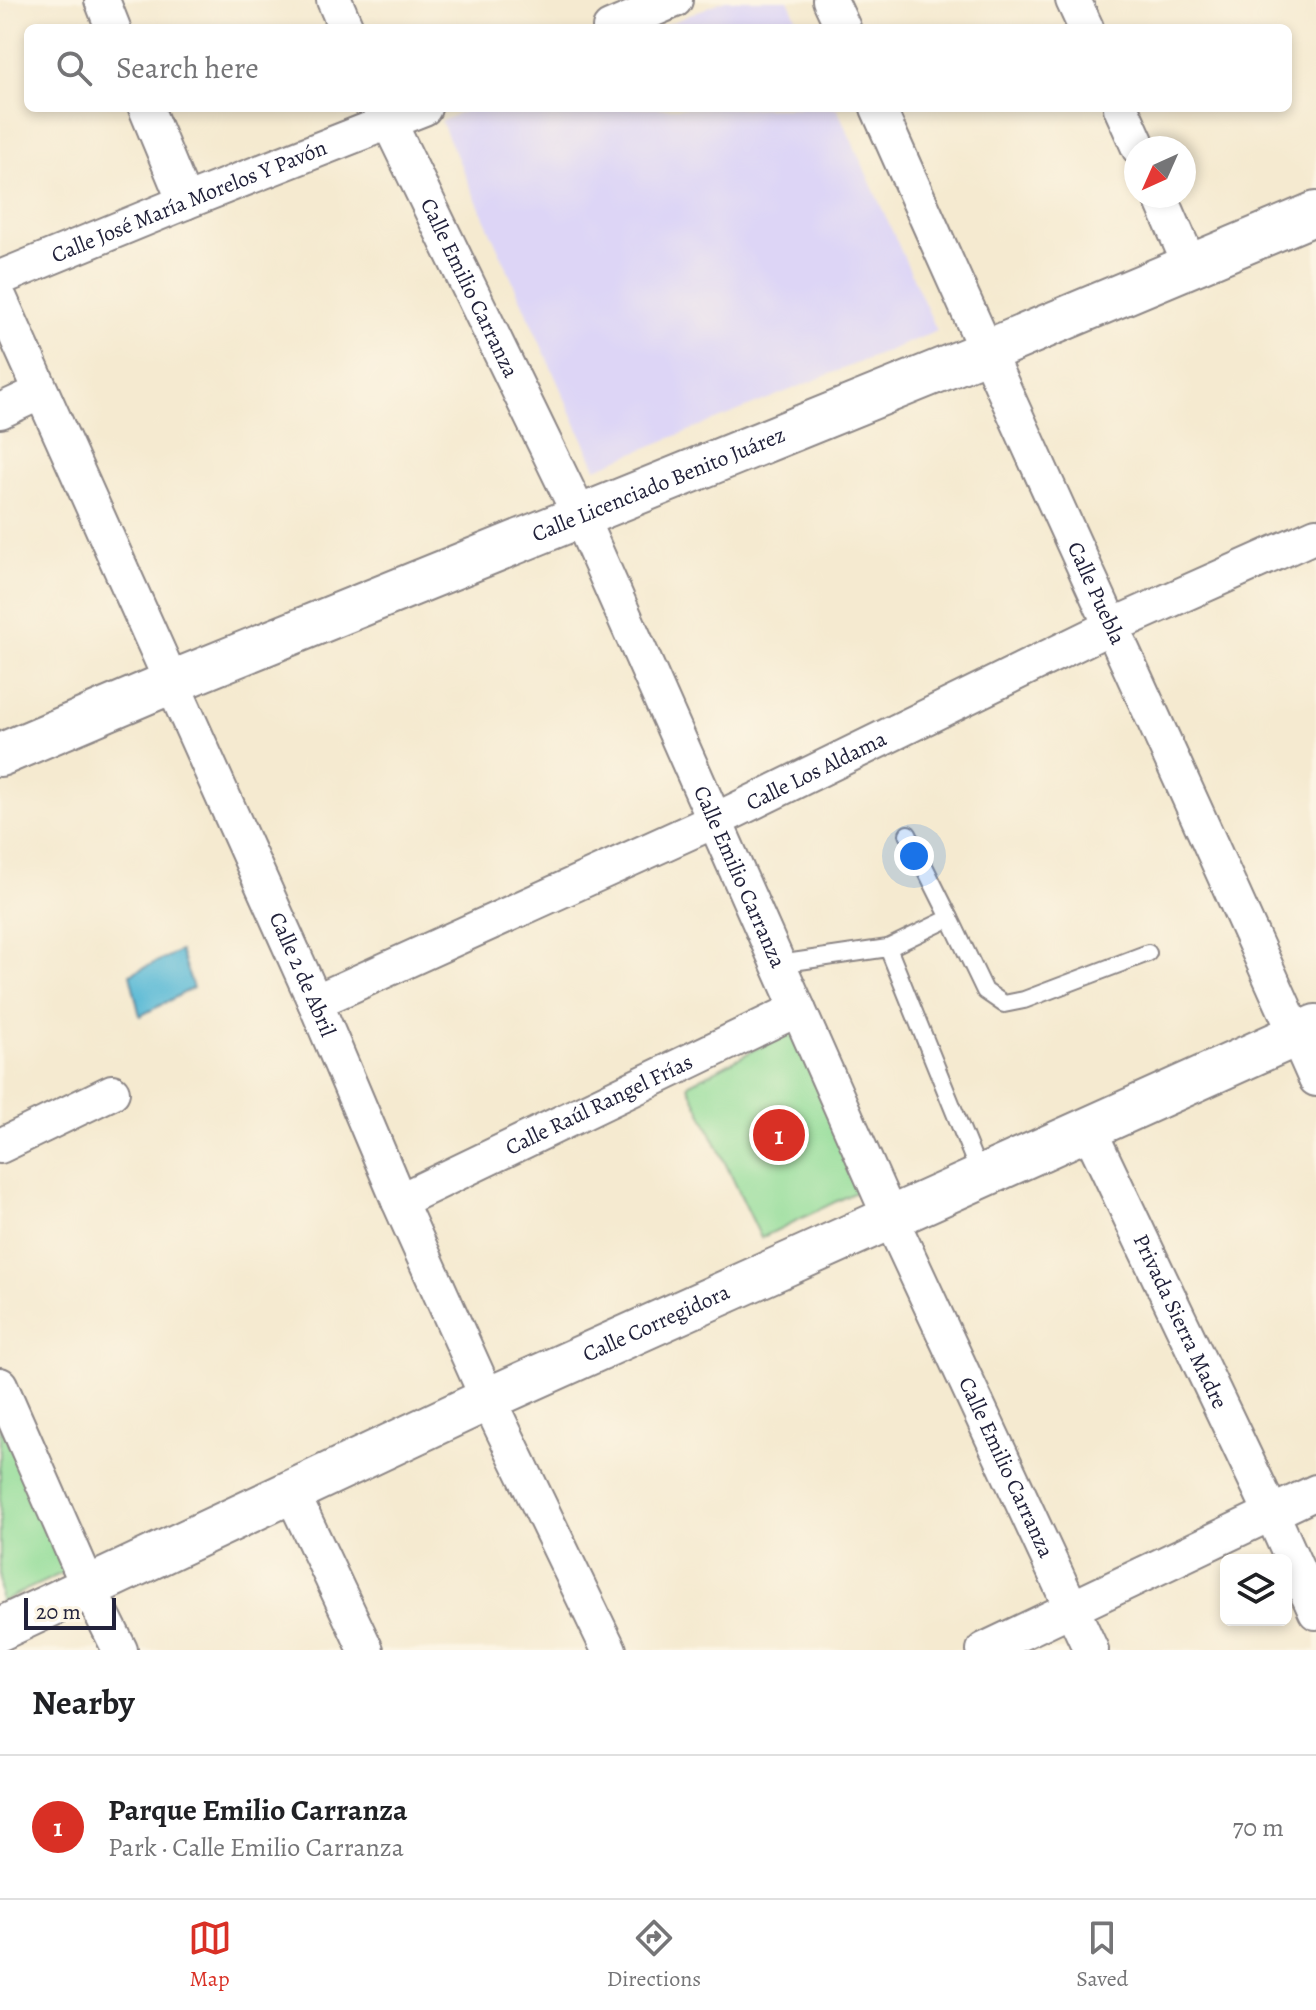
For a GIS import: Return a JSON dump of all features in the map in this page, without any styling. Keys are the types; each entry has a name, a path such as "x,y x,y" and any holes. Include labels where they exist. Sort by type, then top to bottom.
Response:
{"street":[{"path":"102,0 111,24"},
{"path":"334,0 344,24"},
{"path":"619,24 675,0"},
{"path":"830,0 841,24"},
{"path":"1073,0 1084,24"},
{"path":"148,112 185,202"},
{"name":"Calle Puebla","path":"880,112 985,352 1112,626 1306,1031 1316,1079"},
{"path":"1123,112 1134,136"},
{"name":"Calle José María Morelos Y Pavón","path":"0,278 386,116"},
{"name":"Calle Emilio Carranza","path":"386,116 580,516 890,1217 1091,1650"},
{"path":"1165,208 1190,265"},
{"name":"Calle Licenciado Benito Juárez","path":"0,755 172,682 985,352 1316,213"},
{"name":"Calle 2 de Abril","path":"0,299 315,1002 399,1201 488,1399 609,1650"},
{"path":"0,411 41,392"},
{"name":"Calle Los Aldama","path":"315,1002 716,820 1112,626 1316,535"},
{"name":"Calle Raúl Rangel Frías","path":"399,1201 798,1009"},
{"name":"Calle Corregidora","path":"0,1629 488,1399 1306,1031"},
{"path":"0,1146 112,1092"},
{"name":"Privada Sierra Madre","path":"1089,1130 1316,1612"},
{"path":"0,1385 89,1588 120,1650"},
{"path":"291,1491 366,1650"},
{"path":"984,1650 1316,1492"}],"lane":[{"path":"908,834 985,991 1004,1004 1024,1000 1148,953"},
{"path":"779,964 888,948 950,918"},
{"path":"888,948 981,1177"}],"shaded area":[{"path":"725,0 788,0 799,24 668,24"},
{"path":"462,112 839,112 937,331 596,468 441,121"}],"green space":[{"path":"797,1027 870,1185 761,1238 688,1085"},
{"path":"0,1425 67,1571 0,1602"}],"water":[{"path":"180,951 193,988 140,1016 130,974"}],"place":[{"name":"Parque Emilio Carranza","path":"779,1135"}]}
